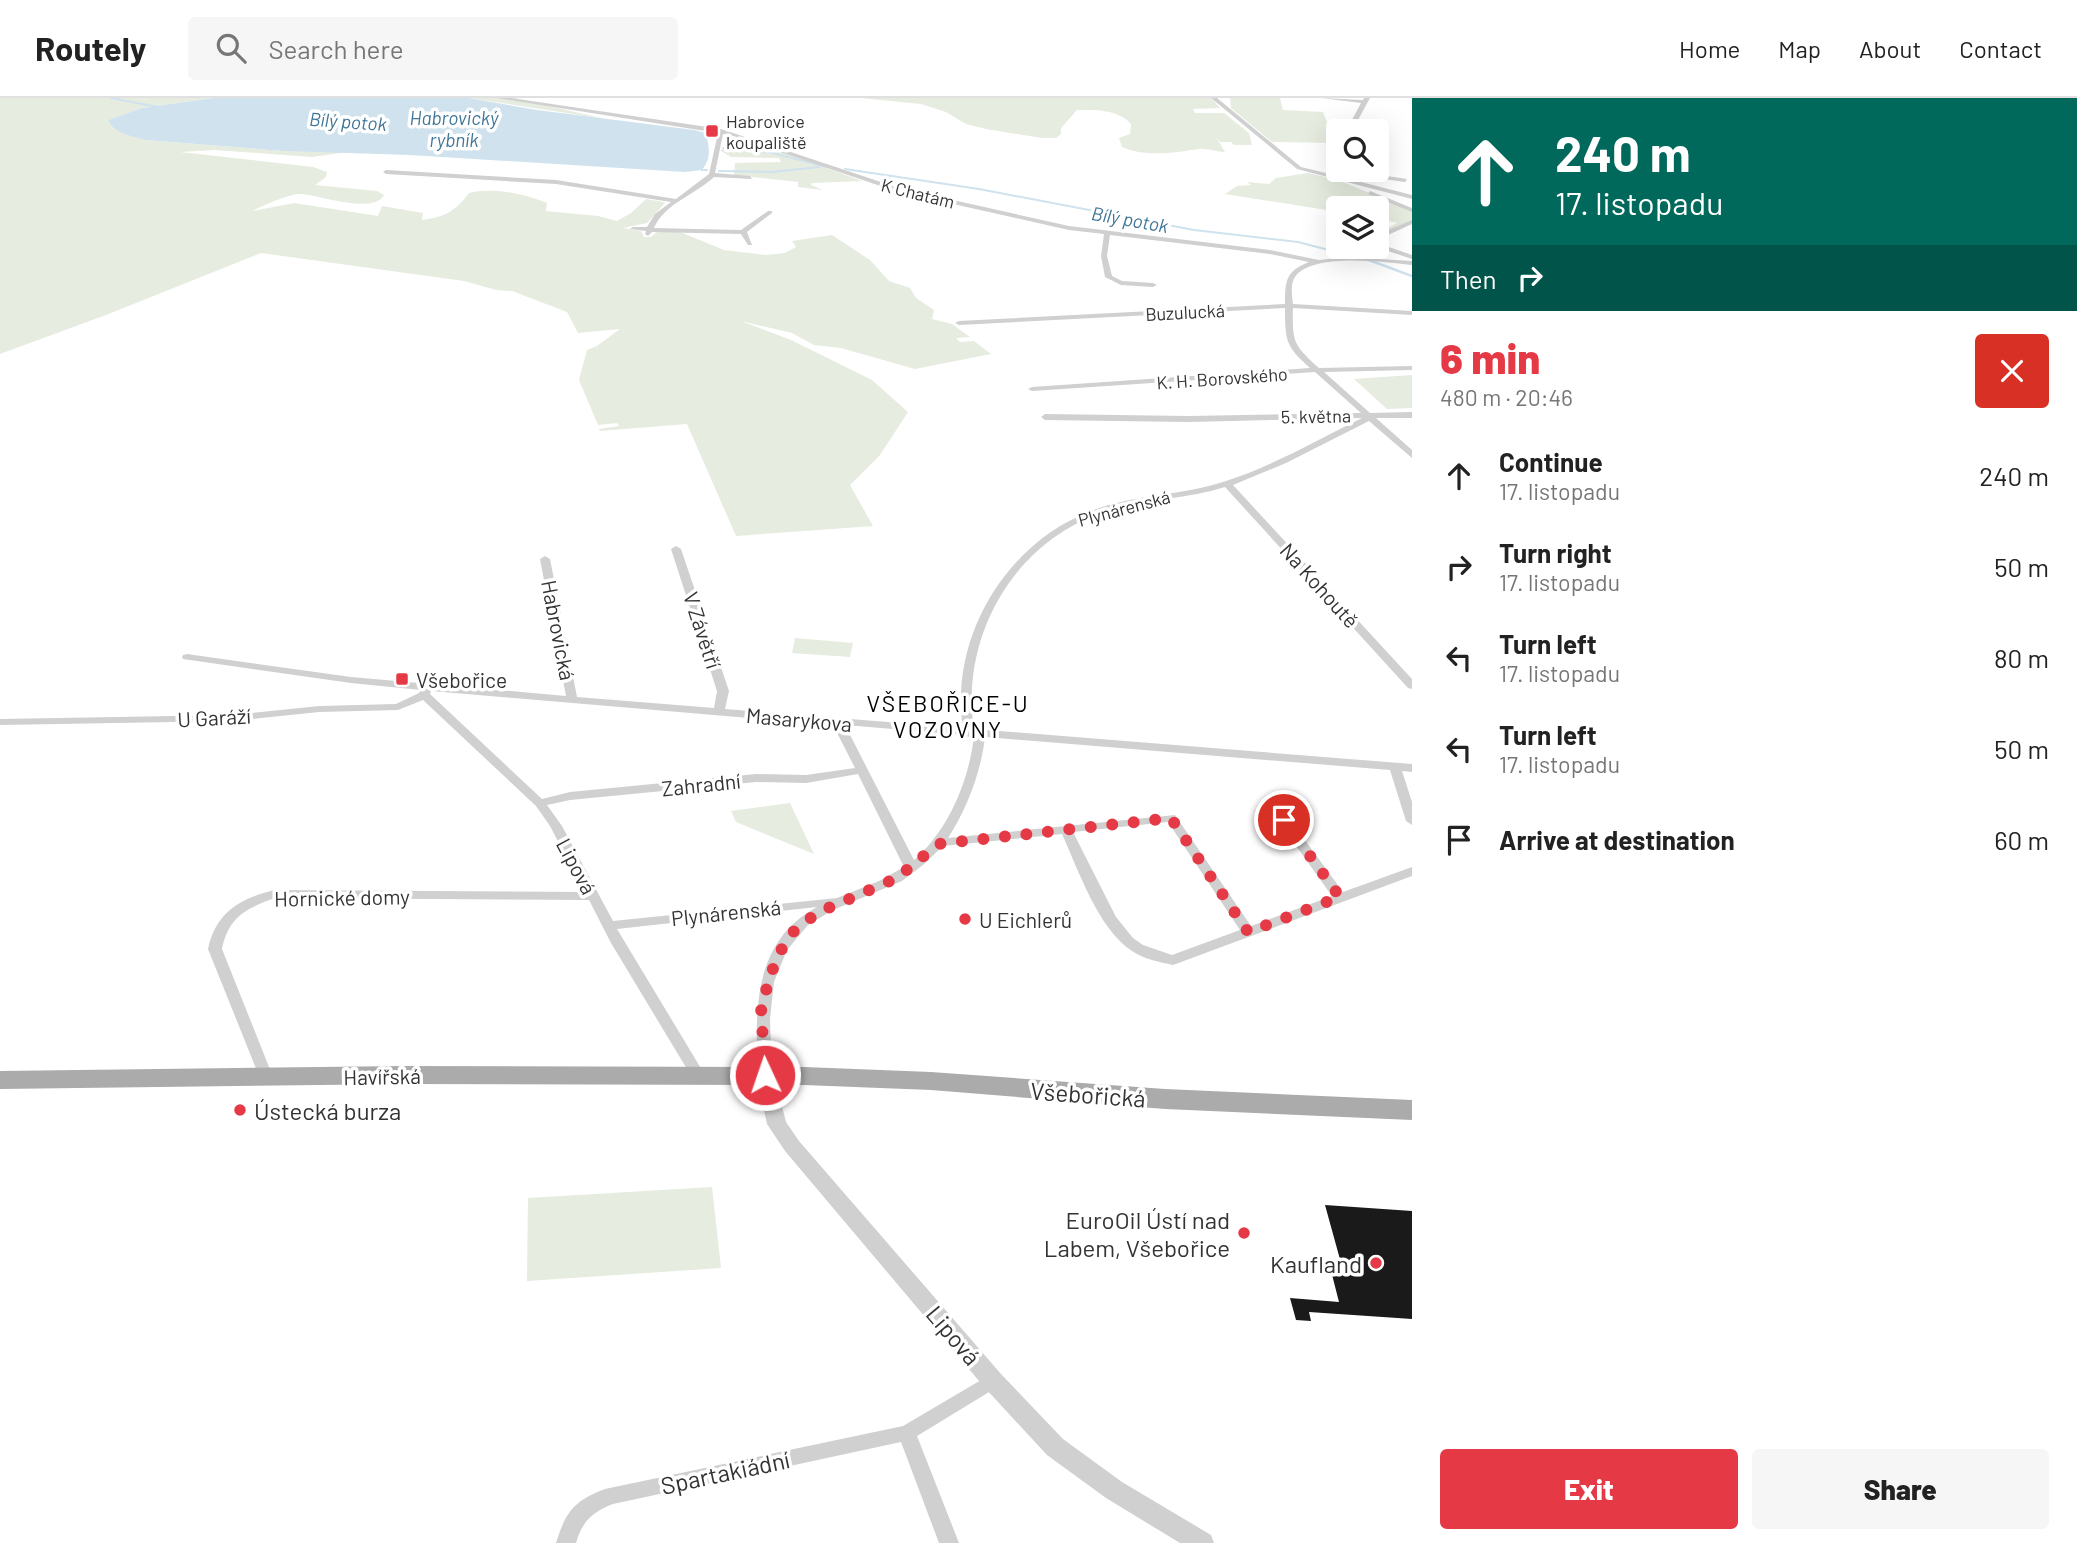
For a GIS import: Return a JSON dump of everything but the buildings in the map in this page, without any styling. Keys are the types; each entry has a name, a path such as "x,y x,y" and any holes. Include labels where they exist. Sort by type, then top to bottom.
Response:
{"main road":[{"name":"Havířská","path":"0,1080 765,1075"},
{"name":"Všebořická","path":"765,1075 880,1078 1101,1096 1412,1110"}],"street":[{"name":"K Chatám","path":"500,98 721,131 897,190 1069,228 1270,252 1318,262"},
{"path":"1214,98 1299,168 1326,176"},
{"path":"1324,98 1366,100 1356,119"},
{"path":"648,232 657,216 698,190 712,175 721,131"},
{"path":"386,172 556,182 678,201"},
{"path":"712,175 750,178"},
{"path":"1389,175 1408,181"},
{"path":"1389,178 1408,181"},
{"path":"1346,182 1412,210"},
{"path":"1349,182 1412,197"},
{"path":"633,229 648,232 743,232 770,212"},
{"path":"1389,233 1412,222"},
{"path":"743,232 750,244"},
{"path":"1107,233 1104,256 1109,277 1121,283 1153,285"},
{"path":"1389,249 1412,257"},
{"name":"5. května","path":"1369,418 1291,344 1290,280 1298,268 1318,262 1371,260 1412,263"},
{"name":"Buzulucká","path":"959,323 1289,306 1412,313"},
{"name":"K. H. Borovského","path":"1032,389 1316,370 1412,368"},
{"name":"5. května","path":"1045,417 1188,419 1357,415 1369,418"},
{"path":"1369,418 1412,415"},
{"path":"1369,418 1412,455"},
{"name":"Plynárenská","path":"765,1075 761,1007 778,955 793,932 817,913 897,878 911,868 938,844 962,799 977,755 975,734 965,698 974,646 993,599 1025,556 1064,525 1097,511 1227,484 1267,468 1369,418"},
{"name":"Na Kohoutě","path":"1227,484 1412,686"},
{"name":"V Závětří","path":"676,549 723,691 719,713"},
{"name":"Habrovická","path":"545,559 572,700"},
{"name":"Masarykova","path":"187,657 426,691 572,700 1412,768"},
{"name":"U Garáží","path":"0,722 232,718 319,709 398,707 426,691"},
{"name":"Lipová","path":"426,691 540,803 608,926 698,1075"},
{"path":"838,723 911,868"},
{"path":"1395,767 1412,821"},
{"name":"Zahradní","path":"540,803 583,795 756,778 806,779 862,770"},
{"path":"1270,801 1340,897"},
{"path":"938,844 1171,818 1248,932"},
{"path":"1066,830 1115,928 1129,943 1151,956 1174,960 1412,871"},
{"name":"Hornické domy","path":"266,1077 215,949 217,934 226,919 248,902 274,894 592,896"},
{"name":"Plynárenská","path":"608,926 844,900"},
{"name":"Lipová","path":"765,1075 777,1124 792,1146 993,1381 1055,1447 1114,1490 1202,1543"},
{"name":"Spartakiádní","path":"566,1543 572,1520 591,1503 612,1495 907,1433 993,1381"},
{"path":"907,1433 949,1543"}],"shaded area":[{"path":"0,98 213,98 142,108 108,120 146,140 283,151 348,152 312,157 215,150 180,152 313,167 327,172 326,177 315,185 377,191 384,195 378,201 356,204 298,194 253,211 294,203 378,216 382,206 423,213 422,220 448,212 459,205 469,193 499,191 547,203 546,211 598,216 617,221 646,199 663,202 665,203 647,223 623,228 641,231 644,237 651,237 657,232 680,232 724,250 766,255 785,253 796,247 792,241 832,235 870,260 889,281 910,288 916,298 934,310 932,319 952,324 970,337 956,338 960,342 974,341 991,354 915,369 841,348 814,345 792,333 741,321 791,340 872,380 908,412 880,455 850,485 873,526 736,536 687,424 600,431 599,429 619,426 617,423 598,425 579,380 587,350 620,329 578,333 567,312 512,291 496,290 464,281 261,253 0,354"},
{"path":"469,98 515,98 605,119"},
{"path":"861,98 1211,98 1220,108 1193,109 1195,113 1224,113 1249,133 1252,145 1220,142 1216,137 1225,152 1201,149 1170,153 1140,152 1122,147 1119,138 1130,134 1131,124 1120,115 1106,111 1077,110 1056,138 1042,138 966,124 946,112 921,104"},
{"path":"1230,98 1280,98 1283,110 1323,112 1326,120 1326,143 1272,142 1231,108"},
{"path":"722,147 775,149 862,181 812,183 811,185 823,190 798,187 798,182 734,175 735,163 781,162 779,158 731,157 721,151"},
{"path":"1308,173 1326,177 1326,182 1343,182 1376,196 1326,196 1326,210 1225,194 1237,186 1251,185 1247,182 1269,184 1276,178"},
{"path":"1389,201 1412,211 1412,221 1389,230 1397,223 1389,221"},
{"path":"1412,375 1412,408 1387,409 1354,379"},
{"path":"795,638 853,643 850,657 792,653"},
{"path":"790,803 814,854 736,822 731,811"},
{"path":"712,1187 721,1268 527,1281 528,1198"}],"water":[{"name":"Habrovický rybník","path":"213,98 469,98 537,110 694,130 706,133 709,148 702,170 685,172 410,155 283,151 146,140 119,131 108,120 142,108"}],"waterway":[{"name":"Bílý potok","path":"111,98 158,107"},
{"name":"Bílý potok","path":"724,148 769,152 827,167"},
{"path":"719,171 772,172 819,167"},
{"name":"Bílý potok","path":"845,169 979,189 1194,230 1298,242 1373,261"},
{"path":"702,170 707,170"},
{"name":"Bílý potok","path":"1369,260 1373,261"},
{"name":"Bílý potok","path":"1373,261 1412,276"}],"place":[{"name":"Habrovice koupaliště","path":"712,131"},
{"name":"Všebořice","path":"402,679"},
{"name":"U Eichlerů","path":"965,919"},
{"name":"Ústecká burza","path":"240,1110"},
{"name":"EuroOil Ústí nad Labem, Všebořice","path":"1244,1233"},
{"name":"Kaufland","path":"1376,1263"}],"district":[{"name":"VŠEBOŘICE-U VOZOVNY","path":"948,716"}],"route":[{"path":"765,1075 761,1007 778,955 793,932 817,913 897,878 938,844 1171,818 1248,932 1340,897 1284,820"}]}
